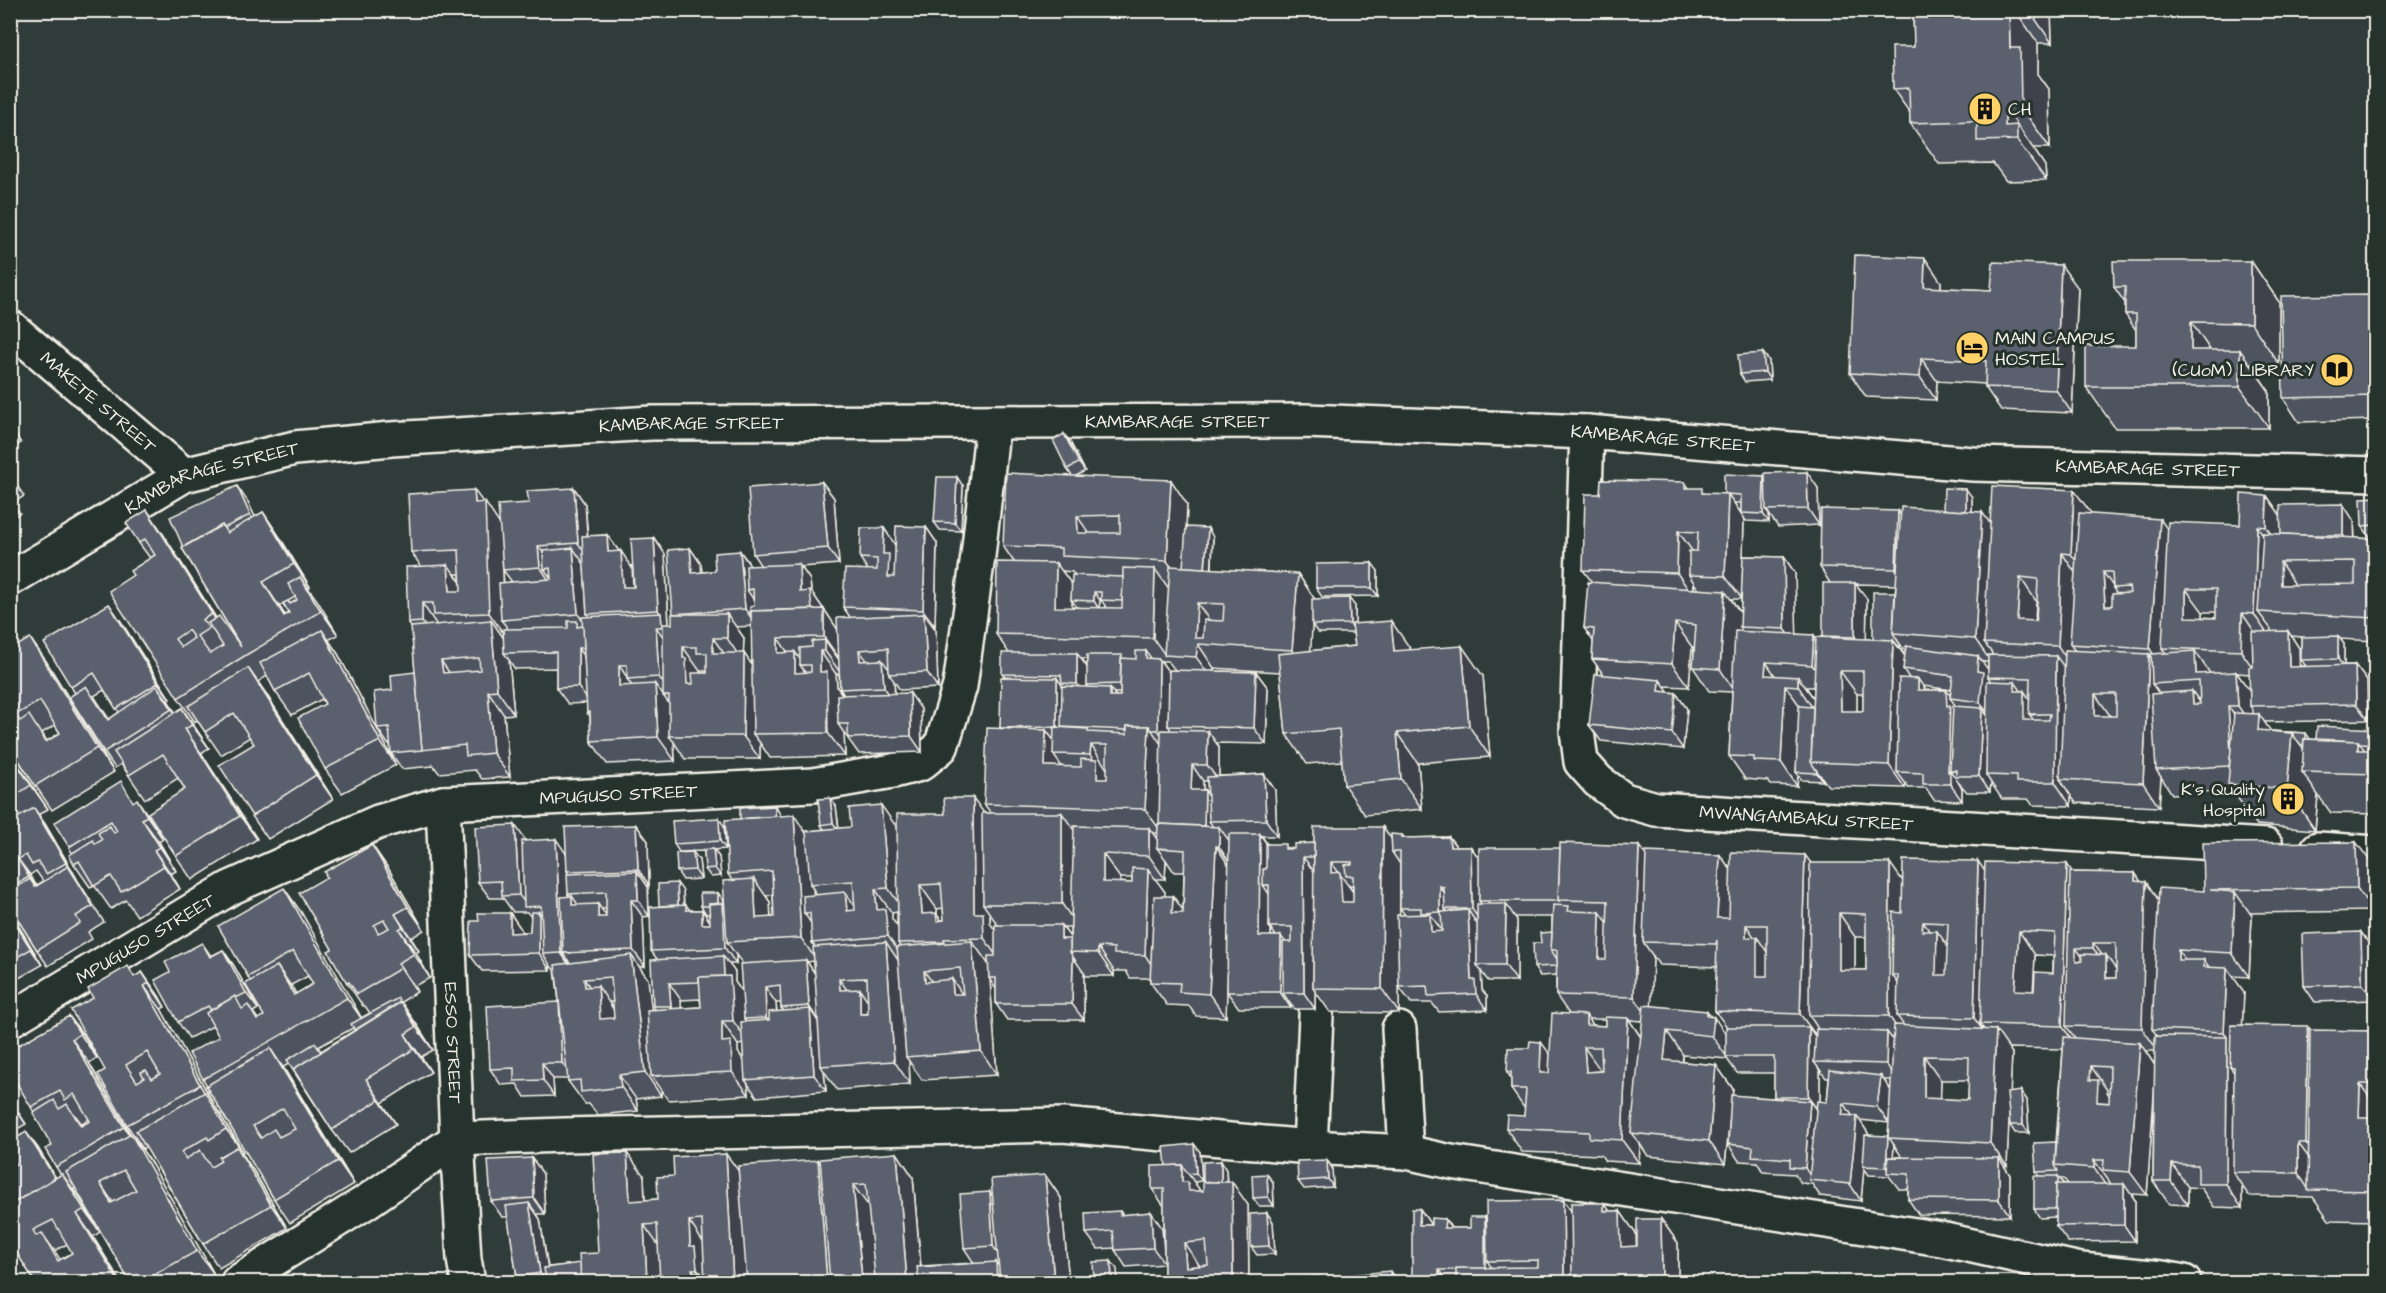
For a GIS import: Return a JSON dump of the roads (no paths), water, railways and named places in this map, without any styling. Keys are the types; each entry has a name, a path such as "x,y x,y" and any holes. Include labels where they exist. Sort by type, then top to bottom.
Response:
{"street":[{"name":"MAKETE STREET","path":"10,327 184,475"},
{"name":"KAMBARAGE STREET","path":"10,579 184,475 295,448 391,439 652,423 1306,421 1587,432 1973,464 2376,474"},
{"name":"MPUGUSO STREET","path":"10,1020 230,888 378,822 443,803 813,785 920,764 941,747 960,686 993,422"},
{"name":"MWANGAMBAKU STREET","path":"1587,432 1577,730 1581,762 1598,781 1624,800 1656,809 2376,853"},
{"name":"ESSO STREET","path":"443,803 457,1139 464,1259 468,1282"},
{"path":"1310,1147 1320,918"},
{"path":"1399,1029 1406,1152"},
{"path":"238,1282 366,1202 457,1139 1063,1125 1310,1147 1406,1152 1451,1162 1941,1239 2081,1269 2184,1282"}],"place":[{"name":"CH","path":"1985,109"},
{"name":"MAIN CAMPUS HOSTEL","path":"1972,348"},
{"name":"(CUoM) LIBRARY","path":"2337,370"},
{"name":"K's Quality Hospital","path":"2288,799"}]}
